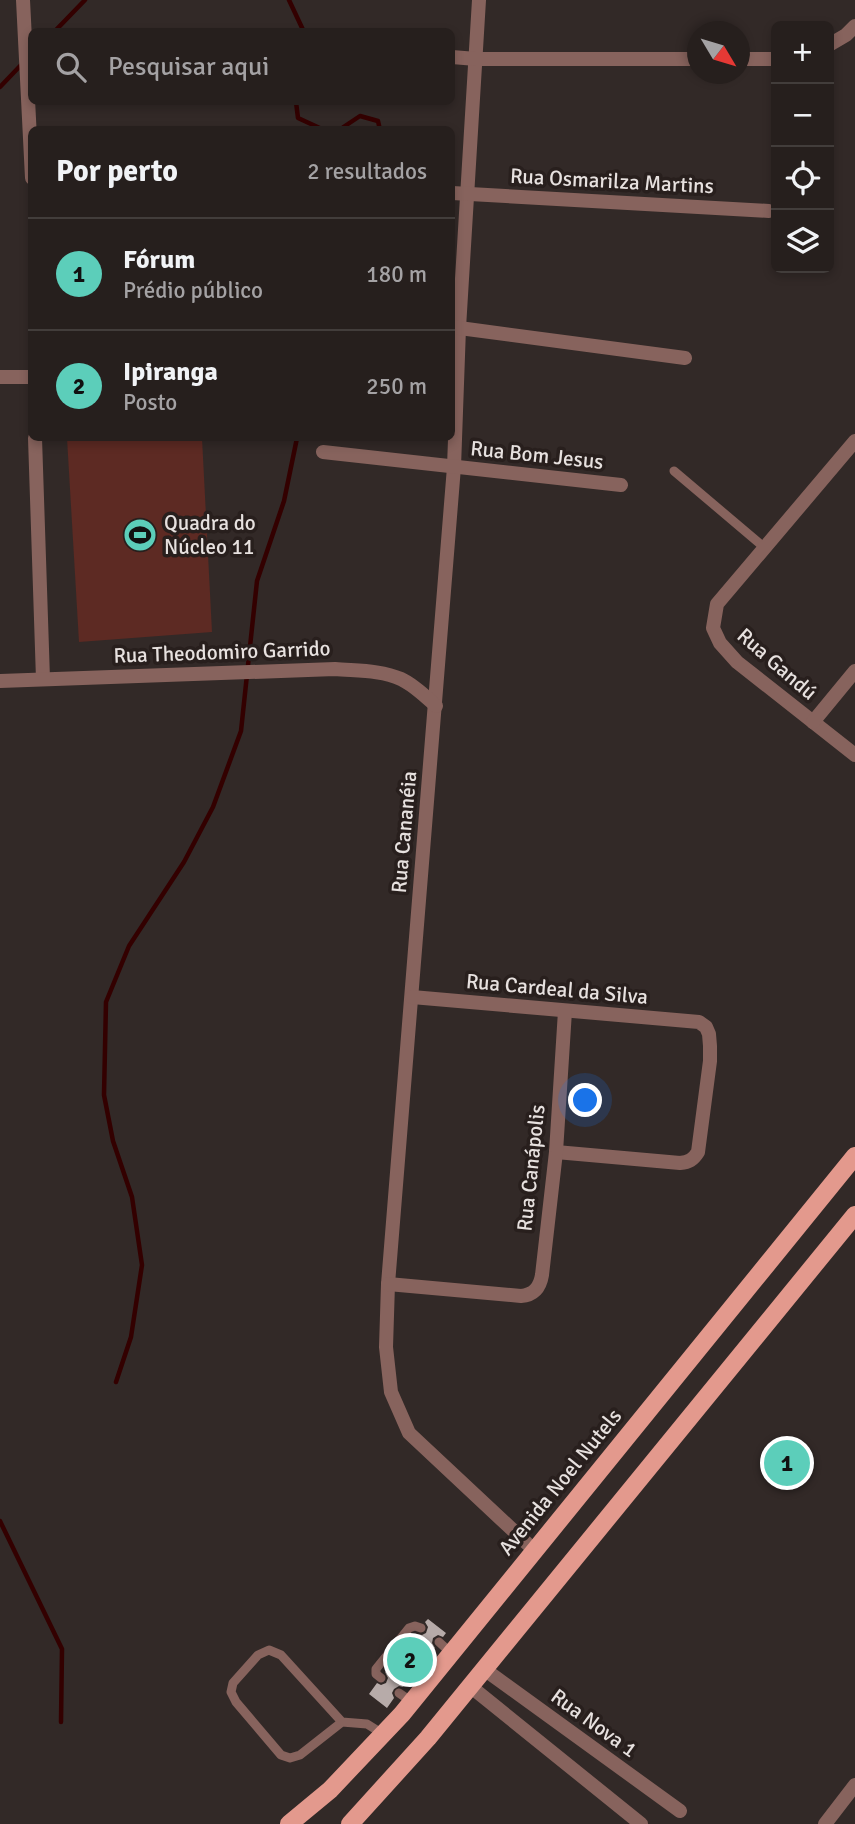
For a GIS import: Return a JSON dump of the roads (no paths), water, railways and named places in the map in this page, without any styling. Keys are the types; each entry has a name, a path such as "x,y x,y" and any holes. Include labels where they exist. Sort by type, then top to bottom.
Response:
{"main road":[{"name":"Avenida Noel Nutels","path":"289,1824 330,1790 383,1734 405,1697 445,1647 534,1550 855,1156"},
{"path":"350,1824 428,1738 855,1215"}],"street":[{"path":"23,0 28,99"},
{"name":"Rua Cananéia","path":"455,328 467,194 479,0"},
{"path":"834,42 855,26"},
{"path":"455,57 687,59"},
{"path":"750,59 771,60"},
{"path":"28,105 29,126"},
{"name":"Rua Osmarilza Martins","path":"455,193 769,211"},
{"path":"455,328 685,358"},
{"path":"0,377 28,377"},
{"name":"Rua Gandú","path":"855,440 718,604 713,628 720,643 737,662 855,755"},
{"path":"35,441 43,679"},
{"name":"Rua Cananéia","path":"454,441 436,706 388,1284 386,1347 391,1392 409,1433 534,1550"},
{"name":"Rua Bom Jesus","path":"323,452 621,485"},
{"name":"Rua Theodomiro Garrido","path":"0,681 335,670 379,673 400,678 436,706"},
{"path":"813,722 855,671"},
{"name":"Rua Cardeal da Silva","path":"412,997 699,1022 706,1027 709,1034 710,1061 698,1152 694,1159 680,1163 556,1152"},
{"name":"Rua Canápolis","path":"388,1284 499,1294 528,1295 534,1292 541,1281 556,1152 565,1011"},
{"name":"Rua Nova 1","path":"484,1668 680,1811"},
{"path":"470,1686 641,1824"},
{"path":"825,1824 855,1785"}],"lane":[{"path":"674,471 765,548"},
{"path":"381,1678 376,1674 376,1669 384,1658 409,1628 421,1628"},
{"path":"342,1722 281,1655 269,1650 258,1655 233,1682 232,1692 236,1702 281,1755 290,1758 300,1755 342,1722 367,1724 383,1734"}],"waterway":[{"path":"58,28 85,0"},
{"path":"289,0 302,28"},
{"path":"0,87 21,65"},
{"path":"296,105 298,118 315,126"},
{"path":"345,126 360,116 378,121 379,126"},
{"path":"116,1382 131,1337 142,1265 132,1197 113,1141 104,1095 106,1002 129,946 184,862 213,807 241,731 257,581 284,501 296,441"},
{"path":"0,1521 62,1649 61,1722"}],"place":[{"name":"Quadra do Núcleo 11","path":"140,535"},
{"name":"Fórum","path":"787,1463"},
{"name":"Ipiranga","path":"410,1660"}]}
